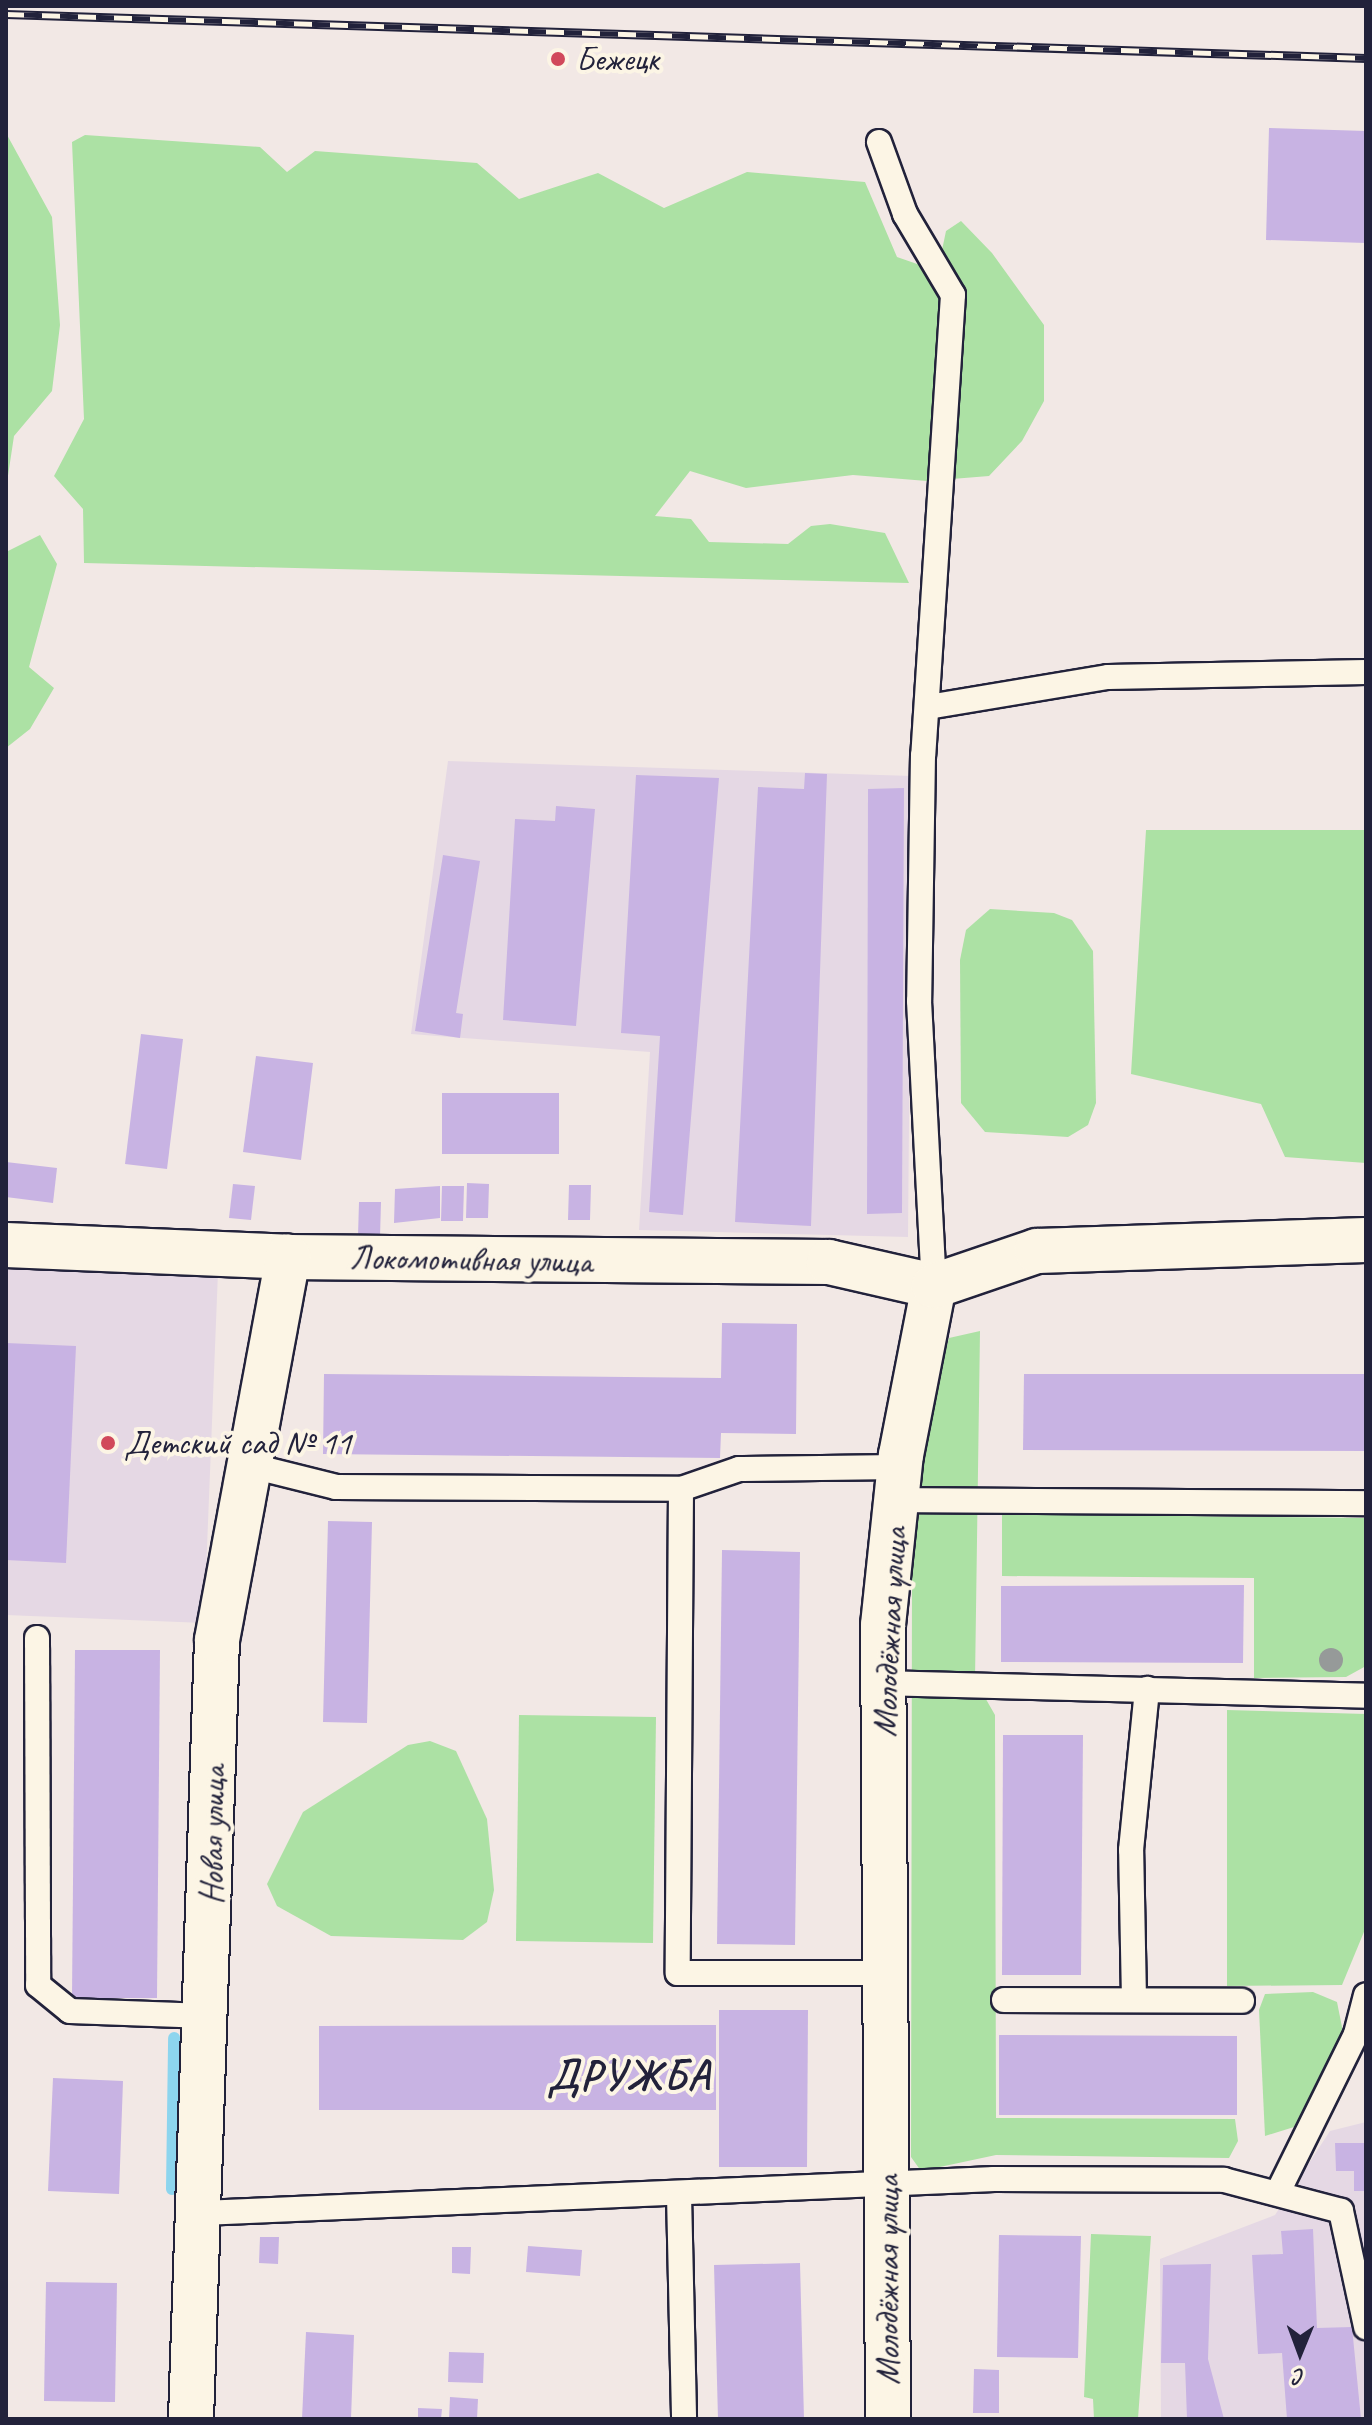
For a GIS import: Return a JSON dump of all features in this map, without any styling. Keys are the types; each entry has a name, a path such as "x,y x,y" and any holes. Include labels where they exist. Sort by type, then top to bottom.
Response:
{"street":[{"path":"934,1286 1037,1251 1366,1240"},
{"name":"Локомотивная улица","path":"6,1245 288,1257 829,1262 934,1286"},
{"name":"Новая улица","path":"191,2419 202,2213 217,1640 288,1257"},
{"name":"Молодёжная улица","path":"888,2419 881,1973 882,1683 898,1484 934,1286"}],"lane":[{"path":"879,142 905,214 953,295 928,707 919,1001 934,1286"},
{"path":"928,707 1108,677 1366,672"},
{"path":"248,1465 336,1487 681,1489 739,1469 898,1484 1366,1503"},
{"path":"681,1489 678,1973 881,1973"},
{"path":"37,1638 38,1985 70,2011 207,2016"},
{"path":"882,1683 1366,1696"},
{"path":"1134,2000 1131,1850 1147,1689"},
{"path":"1279,2190 1356,2034 1366,1995"},
{"path":"1004,2000 1242,2001"},
{"path":"202,2213 886,2188 1040,2179 1224,2180 1279,2190 1341,2211 1366,2327"},
{"path":"679,2195 684,2419"}],"shaded area":[{"path":"448,761 912,776 908,1237 639,1230 650,1052 411,1034"},
{"name":"Детский сад № 11","path":"6,1262 218,1272 204,1623 6,1615"},
{"path":"1366,2122 1366,2419 1161,2419 1160,2259 1275,2215 1330,2131"}],"green space":[{"path":"6,133 52,217 60,325 52,391 14,436 6,489"},
{"path":"85,135 260,147 287,172 315,151 477,163 519,199 598,173 664,208 747,172 865,182 897,257 920,265 941,255 946,231 961,221 992,253 1044,325 1044,401 1022,441 989,476 927,481 853,475 746,488 690,471 655,516 691,519 709,542 788,544 811,526 830,524 885,533 909,583 84,563 83,509 54,476 84,419 72,142"},
{"path":"40,535 57,564 29,667 54,688 30,729 6,748 6,552"},
{"path":"1146,830 1366,830 1366,1163 1285,1157 1261,1104 1131,1074"},
{"path":"990,909 1054,913 1072,920 1093,951 1096,1103 1088,1125 1068,1137 985,1132 961,1103 960,960 966,930"},
{"path":"980,1331 975,1680 995,1715 996,2118 1235,2119 1238,2141 1229,2158 996,2155 921,2171 911,2157 912,1572 920,1449 949,1338"},
{"path":"1002,1514 1366,1518 1366,1666 1346,1677 1254,1678 1254,1578 1002,1576"},
{"path":"1227,1710 1366,1714 1366,1927 1342,1985 1227,1986"},
{"path":"519,1715 656,1717 653,1943 516,1941"},
{"path":"430,1741 456,1751 487,1819 494,1890 487,1922 463,1940 331,1936 277,1906 267,1884 303,1812 408,1745"},
{"path":"1313,1992 1337,2002 1343,2032 1294,2127 1265,2136 1259,2010 1265,1994"},
{"path":"1091,2234 1151,2236 1138,2419 1094,2419 1093,2399 1084,2397"}],"building":[{"path":"1269,128 1366,131 1366,243 1266,240"},
{"path":"805,773 827,774 811,1226 735,1222 758,787 804,789"},
{"path":"636,775 719,778 683,1215 649,1212 660,1036 621,1033"},
{"path":"904,788 902,1213 867,1214 868,789"},
{"path":"556,806 595,809 576,1026 503,1020 515,819 555,821"},
{"path":"443,855 480,861 456,1013 463,1014 460,1038 415,1031"},
{"path":"141,1034 183,1039 167,1169 125,1164"},
{"path":"256,1056 313,1063 301,1160 243,1152"},
{"path":"442,1093 559,1093 559,1154 442,1154"},
{"path":"6,1162 57,1168 53,1203 6,1197"},
{"path":"467,1183 489,1184 488,1218 466,1218"},
{"path":"233,1184 255,1186 251,1220 229,1218"},
{"path":"569,1185 591,1185 590,1220 568,1220"},
{"path":"440,1186 440,1218 394,1223 395,1189"},
{"path":"442,1186 464,1186 463,1221 441,1221"},
{"path":"359,1202 381,1202 380,1237 358,1236"},
{"path":"722,1323 797,1324 796,1434 721,1433 720,1458 323,1454 324,1374 721,1378"},
{"path":"6,1343 76,1346 66,1563 6,1560"},
{"path":"1024,1374 1366,1374 1366,1451 1023,1450"},
{"path":"328,1521 372,1522 367,1723 323,1722"},
{"path":"722,1550 800,1552 795,1945 717,1944"},
{"path":"1244,1585 1243,1663 1001,1662 1001,1586"},
{"path":"75,1650 160,1650 157,1998 72,1998"},
{"path":"1003,1735 1083,1735 1081,1975 1002,1975"},
{"path":"719,2010 808,2010 807,2167 719,2167"},
{"path":"716,2025 716,2110 319,2110 319,2026"},
{"path":"999,2035 1237,2036 1237,2115 999,2115"},
{"path":"53,2078 123,2081 119,2194 48,2191"},
{"path":"1335,2143 1366,2143 1366,2191 1354,2191 1354,2171 1336,2171"},
{"path":"1313,2229 1317,2328 1352,2327 1361,2419 1287,2419 1282,2353 1258,2354 1252,2255 1283,2254 1281,2231"},
{"path":"999,2235 1081,2236 1078,2358 997,2357"},
{"path":"260,2237 279,2237 278,2264 259,2263"},
{"path":"528,2246 582,2250 580,2276 526,2272"},
{"path":"452,2247 471,2247 470,2274 452,2273"},
{"path":"800,2263 804,2419 718,2419 714,2265"},
{"path":"1211,2264 1208,2359 1224,2419 1187,2419 1185,2363 1161,2363 1163,2265"},
{"path":"46,2282 117,2283 115,2402 44,2401"},
{"path":"306,2332 354,2335 351,2419 302,2419"},
{"path":"449,2352 484,2353 483,2383 448,2382"},
{"path":"974,2369 999,2370 999,2413 973,2413"},
{"path":"450,2397 478,2399 477,2419 449,2419"},
{"path":"418,2408 442,2409 441,2419 418,2419"}],"waterway":[{"path":"172,2189 174,2038"}],"railway":[{"path":"6,14 1366,58"}],"place":[{"name":"Бежецк","path":"558,59"},
{"name":"Детский сад № 11","path":"108,1443"}],"district":[{"name":"ДРУЖБА","path":"629,2076"}]}
